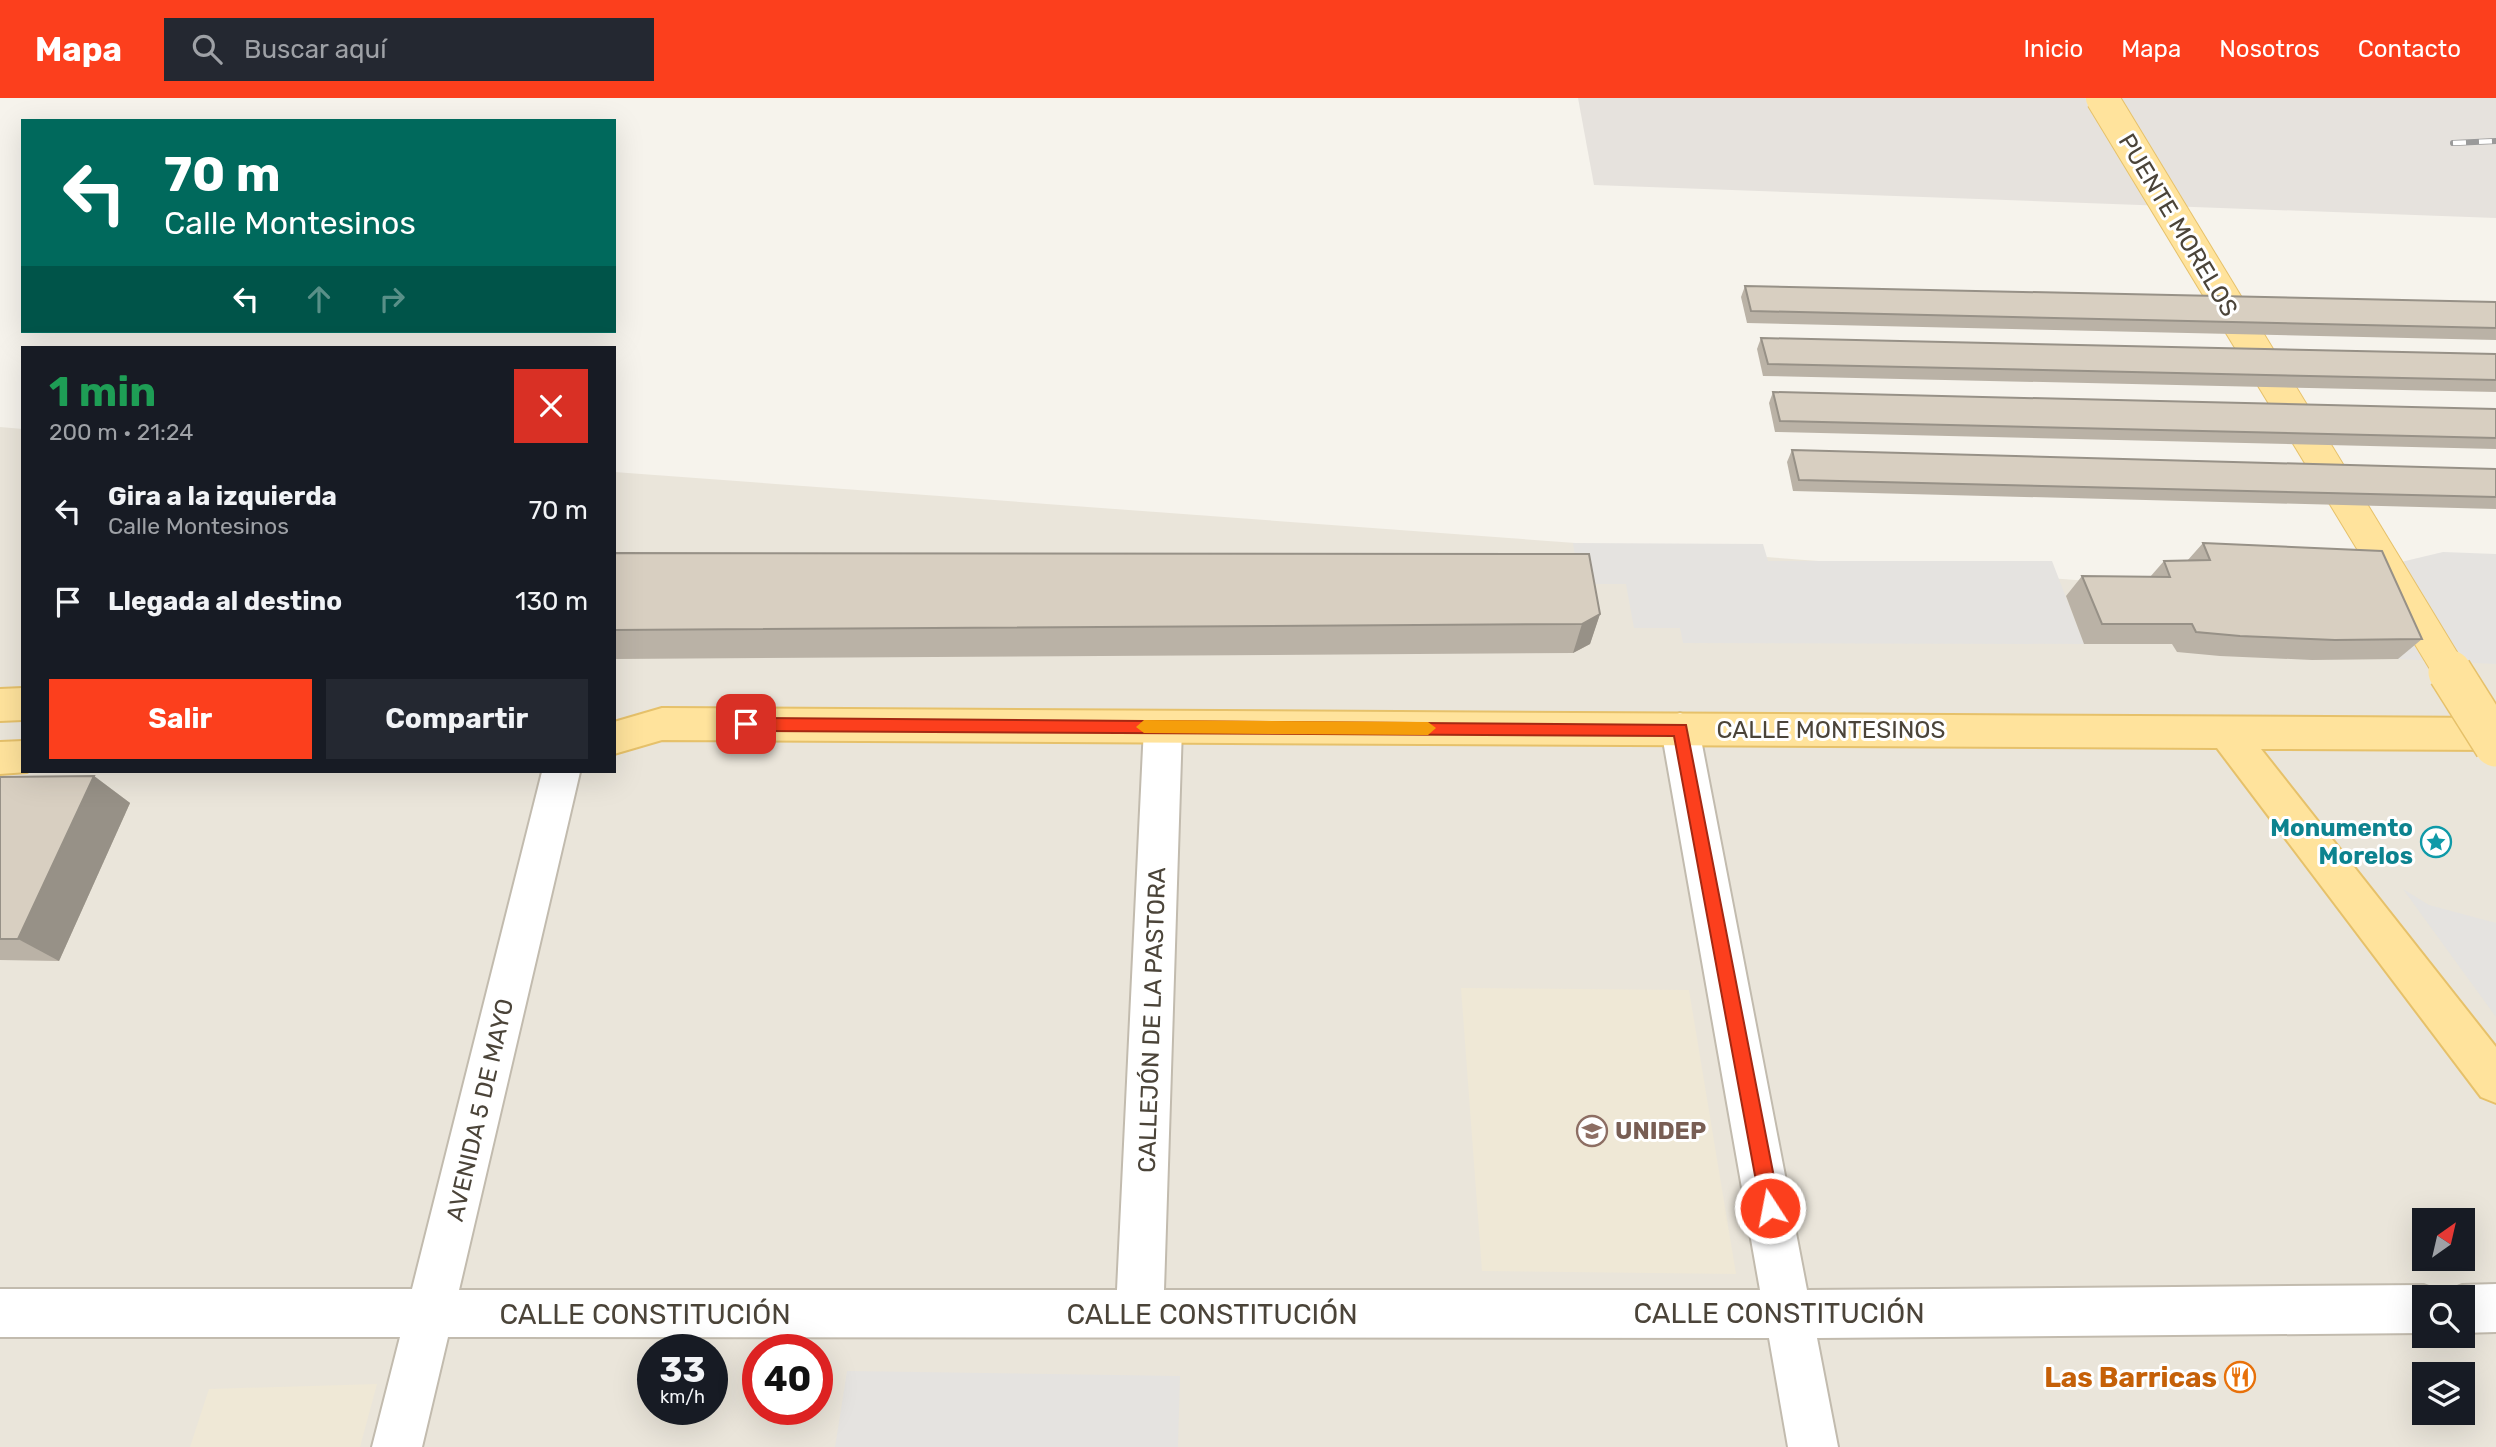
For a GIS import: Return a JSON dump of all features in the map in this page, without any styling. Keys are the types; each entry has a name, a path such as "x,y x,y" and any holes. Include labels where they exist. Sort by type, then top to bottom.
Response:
{"main road":[{"name":"PUENTE MORELOS","path":"2102,98 2355,519 2496,745"},
{"path":"0,705 21,704"},
{"name":"CALLE MONTESINOS","path":"616,709 662,724"},
{"name":"CALLE MONTESINOS","path":"616,737 662,724 2496,734"},
{"path":"2226,732 2496,1082"},
{"path":"0,758 21,757"}],"street":[{"name":"CALLEJÓN DE LA PASTORA","path":"1140,1314 1163,727"},
{"path":"1680,729 1813,1447"},
{"name":"AVENIDA 5 DE MAYO","path":"397,1447 561,773"},
{"path":"2475,1308 2496,1308"},
{"name":"CALLE CONSTITUCIÓN","path":"0,1313 1790,1314 2412,1309"}],"shaded area":[{"path":"1578,98 2496,98 2496,218 1594,185"},
{"path":"0,427 21,429 21,773 616,773 616,472 2496,611 2496,1447 0,1447"},
{"path":"1573,543 1763,544 1768,561 2052,561 2084,644 1683,643 1680,628 1634,628 1626,584 1579,584"},
{"path":"2443,552 2496,554 2496,664 2398,659 2359,572"},
{"path":"2403,889 2429,905 2496,923 2496,1017"},
{"name":"UNIDEP","path":"1461,988 1689,990 1736,1274 1482,1271"},
{"path":"847,1371 1180,1376 1178,1447 835,1447"},
{"path":"377,1384 360,1447 190,1447 209,1389"}],"building":[{"path":"1745,286 2496,302 2496,328 1751,311"},
{"path":"1761,338 2496,354 2496,380 1768,364"},
{"path":"1773,392 2496,409 2496,438 1780,421"},
{"path":"1792,450 2496,469 2496,497 1799,480"},
{"path":"2203,543 2382,551 2422,639 2335,640 2240,636 2196,632 2192,624 2102,624 2082,576 2170,577 2164,561 2210,560"},
{"path":"616,553 1589,554 1600,614 1582,624 616,630"},
{"path":"94,776 18,939 0,939 0,777"}],"railway":[{"path":"2453,143 2496,141"}],"slow traffic":[{"path":"1144,727 1428,728"}],"place":[{"name":"Monumento Morelos","path":"2436,842"},
{"name":"UNIDEP","path":"1592,1131"},
{"name":"Las Barricas","path":"2240,1377"}],"route":[{"path":"746,724 1680,729 1770,1208"}]}
